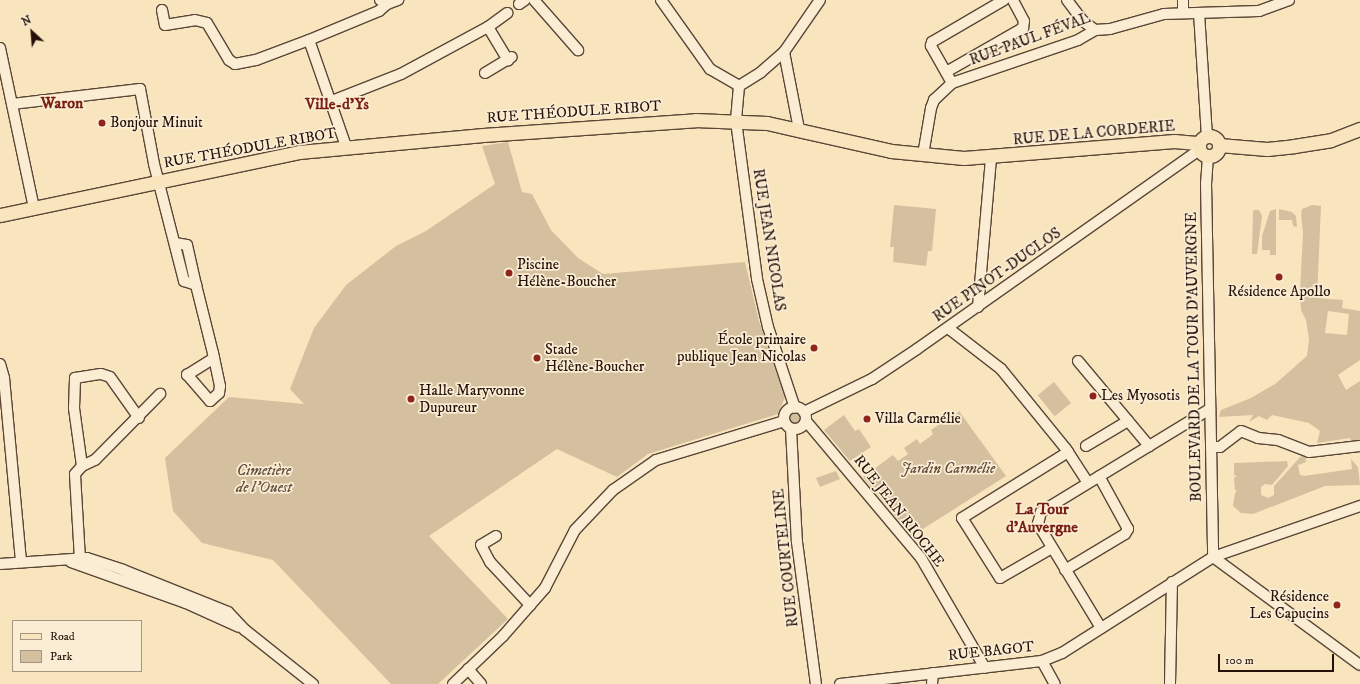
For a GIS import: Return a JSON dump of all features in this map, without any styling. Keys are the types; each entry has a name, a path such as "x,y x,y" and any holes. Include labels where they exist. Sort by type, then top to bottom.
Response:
{"main road":[{"name":"RUE THÉODULE RIBOT","path":"0,215 292,153 346,146 687,121 736,121 799,129 891,151 923,155 991,158"},
{"path":"1204,146 1216,153 1219,145 1261,149 1294,146 1331,140 1360,129"},
{"name":"RUE DE LA CORDERIE","path":"991,158 1174,141 1204,146"}],"street":[{"path":"162,10 165,25 195,20 207,23 229,60 235,64 256,60 309,40 380,11 384,2 398,0"},
{"path":"534,0 578,50"},
{"path":"661,0 710,69 739,86 761,72 784,52 820,0"},
{"path":"952,83 931,46 934,38 1004,0"},
{"path":"946,72 1023,28 1024,21 1013,0"},
{"path":"1067,0 1083,21 1095,30"},
{"path":"1183,0 1183,13"},
{"name":"RUE PAUL FÉVAL","path":"923,155 931,108 934,100 952,83 1078,40 1095,30 1110,29 1158,15 1249,12 1264,4 1289,0"},
{"path":"332,101 401,74 488,27 507,13"},
{"name":"BOULEVARD DE LA TOUR D'AUVERGNE","path":"1199,13 1206,183 1212,557"},
{"path":"485,73 510,58 488,27"},
{"path":"309,40 332,101 346,146"},
{"path":"0,48 34,208"},
{"path":"784,52 799,129"},
{"name":"RUE JEAN NICOLAS","path":"739,86 736,121 757,279 768,327 802,414"},
{"path":"12,104 140,89 158,181 184,280 196,285 214,358"},
{"name":"RUE PINOT-DUCLOS","path":"788,425 798,429 802,414 872,379 978,307 1204,146"},
{"path":"978,307 991,158"},
{"path":"948,328 1002,369 1068,452 1088,483"},
{"path":"1078,361 1148,446"},
{"path":"0,364 4,378 21,562"},
{"path":"82,466 74,408 75,378 102,374 110,377 139,418"},
{"path":"80,559 74,483 75,474 82,466 95,460 139,418 160,394"},
{"path":"1101,628 1038,524 1041,512 1210,409"},
{"path":"452,684 468,670 545,588 575,530 604,498 632,476 656,460 788,425 787,411 802,414"},
{"name":"RUE JEAN RIOCHE","path":"802,414 921,558 985,668"},
{"path":"1086,446 1128,421"},
{"name":"RUE COURTELINE","path":"788,425 797,542 816,684"},
{"path":"1211,447 1220,447 1241,431 1258,438 1278,440 1309,452 1360,446"},
{"path":"1052,548 1000,578 962,518 1068,452"},
{"path":"1065,570 1125,534 1128,529 1099,476"},
{"name":"RUE BAGOT","path":"840,684 1042,661 1062,653 1212,557 1360,506"},
{"path":"496,536 481,545 490,562 530,605"},
{"path":"1212,557 1360,665"},
{"path":"62,559 121,578 245,630"},
{"path":"0,564 80,559 123,570 228,612 245,630 313,684"},
{"path":"1170,684 1172,582"},
{"path":"1042,661 1055,684"},
{"path":"468,670 481,684"},
{"path":"932,684 933,673"}],"green space":[{"name":"Stade Hélène-Boucher","path":"508,142 522,192 532,194 551,230 578,258 603,274 745,262 759,321 785,397 778,414 648,454 617,477 557,449 429,536 508,619 438,684 391,684 273,560 202,543 173,511 165,458 229,397 304,404 290,389 314,328 346,285 396,246 426,231 495,184 482,146"},
{"path":"894,205 936,209 932,251 928,251 926,266 893,262 894,247 890,247"},
{"path":"1312,205 1321,206 1317,298 1343,300 1342,308 1360,311 1360,360 1338,375 1346,390 1360,381 1360,442 1351,443 1350,438 1317,443 1320,431 1309,423 1272,415 1267,420 1259,416 1249,422 1253,415 1219,417 1221,410 1251,398 1275,384 1307,356 1309,339 1306,320 1301,310 1300,292 1303,233 1301,215 1302,209","holes":["1328,311 1349,314 1347,335 1325,333"]},
{"path":"1276,209 1276,255 1270,255 1270,250 1262,250 1262,236 1270,211"},
{"path":"1279,209 1292,212 1296,216 1297,227 1293,226 1292,220 1279,220"},
{"path":"1253,210 1259,210 1262,216 1257,254 1252,254"},
{"path":"1054,382 1071,403 1055,416 1038,395"},
{"name":"Jardin Carmélie","path":"959,411 1006,476 912,536 863,477 893,455 898,461 908,454 904,448 917,439 920,444 933,434 931,430 943,422 945,425"},
{"path":"792,412 798,412 802,416 802,422 798,426 792,426 788,422 788,416"},
{"path":"844,415 855,431 859,429 871,447 850,461 824,430"},
{"path":"1302,455 1305,455 1306,462 1298,465 1300,475 1304,476 1352,469 1351,459 1358,467 1360,485 1325,486 1253,514 1241,513 1233,506 1235,493 1237,491 1235,490 1234,478 1237,476 1234,475 1234,463 1287,461 1288,466 1272,485 1265,484 1261,487 1261,495 1268,498 1274,495 1274,486"},
{"path":"836,471 840,479 820,487 816,478"}],"place":[{"name":"Bonjour Minuit","path":"102,123"},
{"name":"Piscine Hélène-Boucher","path":"509,273"},
{"name":"Résidence Apollo","path":"1279,277"},
{"name":"École primaire publique Jean Nicolas","path":"814,348"},
{"name":"Stade Hélène-Boucher","path":"537,358"},
{"name":"Les Myosotis","path":"1093,396"},
{"name":"Halle Maryvonne Dupureur","path":"411,399"},
{"name":"Villa Carmélie","path":"867,419"},
{"name":"Résidence Les Capucins","path":"1337,605"}],"district":[{"name":"Waron","path":"62,103"},
{"name":"Ville-d'Ys","path":"337,104"},
{"name":"La Tour d'Auvergne","path":"1042,518"}],"park label":[{"name":"Cimetière de l'Ouest","path":"264,478"}]}
